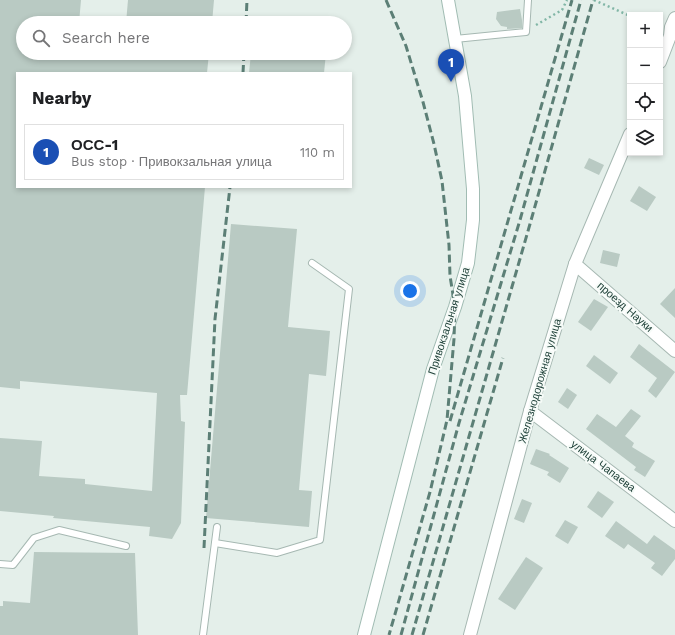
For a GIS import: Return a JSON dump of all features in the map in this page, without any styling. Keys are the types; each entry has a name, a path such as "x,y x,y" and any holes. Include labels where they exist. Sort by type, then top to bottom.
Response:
{"street":[{"name":"Привокзальная улица","path":"364,635 433,369 455,307 468,263 473,220 473,189 465,96 448,0"},
{"path":"663,57 673,40 671,27 675,18"},
{"name":"Железнодорожная улица","path":"470,635 530,411 575,264 627,141"},
{"name":"проезд Науки","path":"575,264 675,351"},
{"name":"улица Чапаева","path":"530,411 675,521"}],"lane":[{"path":"455,39 526,32 528,0"},
{"path":"215,543 276,553 320,540 349,290 312,263"},
{"path":"203,635 217,527"},
{"path":"0,564 13,565 34,538 59,530 126,546"}],"path":[{"path":"526,32 562,10 567,0"},
{"path":"594,0 627,15"}],"building":[{"path":"0,0 81,0 80,16 16,16 16,60 208,60 207,72 16,72 16,188 205,188 187,395 180,395 181,421 185,422 181,523 172,539 149,536 150,527 53,518 54,516 0,511 0,438 42,441 39,476 85,479 85,484 152,491 157,393 20,381 20,389 0,387"},
{"path":"128,0 214,0 213,16 127,16"},
{"path":"520,9 522,28 507,29 507,27 501,26 496,19 497,12"},
{"path":"250,60 325,60 324,72 249,72"},
{"path":"589,158 604,165 599,175 584,168"},
{"path":"639,186 656,197 647,211 630,201"},
{"path":"231,224 297,229 288,327 330,331 326,376 309,374 299,490 312,491 309,527 206,518"},
{"path":"603,250 620,254 617,267 600,263"},
{"path":"675,288 675,318 660,304"},
{"path":"594,299 608,307 591,331 578,322"},
{"path":"639,344 675,372 656,398 648,391 657,378 630,357"},
{"path":"594,355 618,373 610,384 586,366"},
{"path":"567,388 577,395 568,409 558,402"},
{"path":"631,409 641,416 625,436 634,443 632,447 655,461 645,477 634,470 636,467 586,429 597,414 616,427"},
{"path":"536,449 550,454 549,455 569,468 560,483 547,475 549,472 530,464"},
{"path":"598,491 614,502 602,518 587,507"},
{"path":"522,499 532,503 524,523 514,519"},
{"path":"565,520 578,527 568,544 555,536"},
{"path":"616,521 647,544 654,535 675,550 675,559 662,576 651,568 655,563 628,544 624,549 605,536"},
{"path":"34,552 135,553 138,635 0,635 0,606 3,606 3,601 30,603"},
{"path":"526,557 543,568 515,610 498,599"}],"railway":[{"path":"246,16 247,0"},
{"path":"386,0 406,46 434,144 442,181 449,245 450,276 455,307 454,339 447,420 430,492 389,635"},
{"path":"450,421 572,0"},
{"path":"401,635 459,423 520,220 581,0"},
{"path":"412,635 593,0"},
{"path":"243,72 244,60"},
{"path":"204,548 215,319 230,188"},
{"path":"423,635 503,358"}],"place":[{"name":"ОСС-1","path":"451,82"}]}
